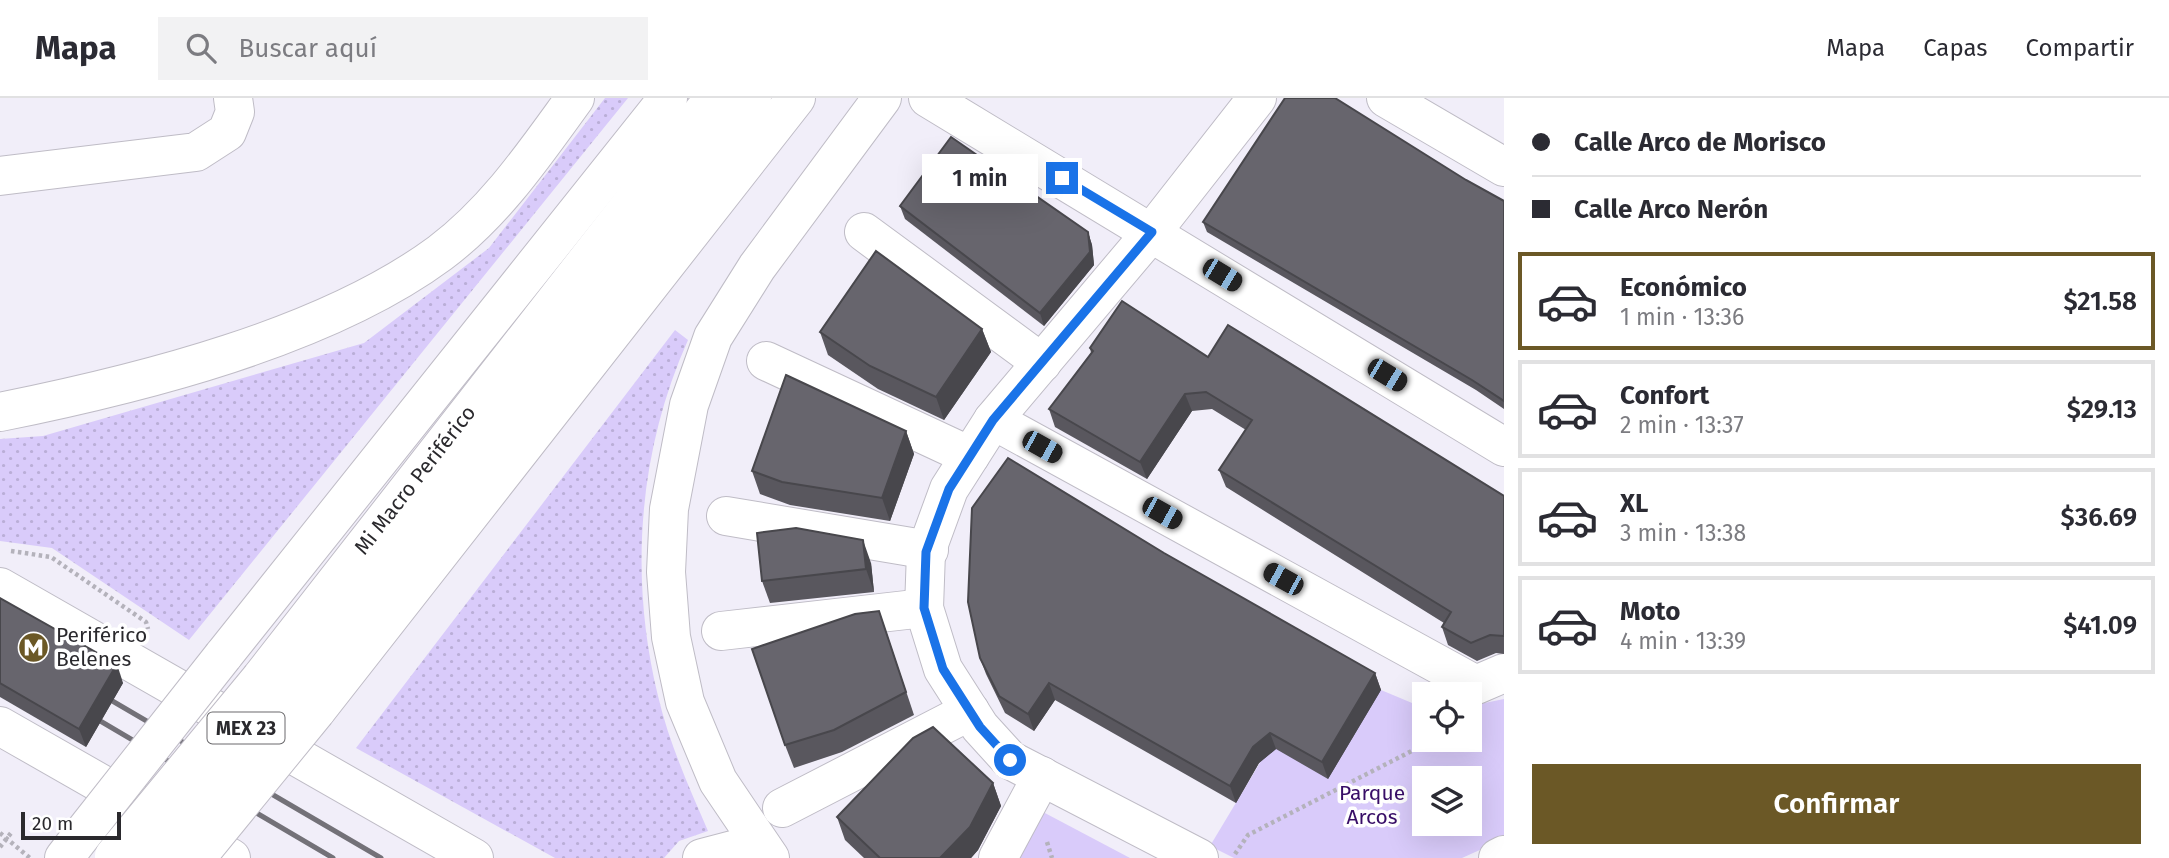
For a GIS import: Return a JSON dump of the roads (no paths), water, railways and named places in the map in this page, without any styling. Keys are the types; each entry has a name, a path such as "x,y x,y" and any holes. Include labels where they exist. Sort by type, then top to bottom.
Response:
{"main road":[{"path":"0,176 196,152 227,132 235,112 233,98"},
{"path":"0,412 104,389 188,364 257,343 351,307 440,252 507,191 575,98"},
{"path":"72,847 668,98"},
{"name":"Mi Macro Periférico","path":"113,857 288,694 714,98"},
{"name":"Mi Macro Periférico","path":"156,858 288,694 752,98"},
{"path":"196,858 288,694 796,98"},
{"path":"702,858 764,850 718,781 685,702 671,637 666,572 669,509 681,438 689,405 713,337 757,267 882,98"},
{"path":"928,98 1504,447"},
{"path":"1199,858 1026,768 970,711 943,669 924,608 929,550 949,489 993,420 1152,232 1257,98"},
{"path":"1386,98 1504,167"},
{"path":"864,232 1042,363"},
{"path":"765,361 970,456"},
{"path":"993,420 1490,679"},
{"path":"726,516 929,550"},
{"name":"MEX 23","path":"0,587 474,858"},
{"path":"721,631 924,608"},
{"path":"782,808 970,711"},
{"path":"0,726 231,858"},
{"path":"998,858 1026,768"},
{"path":"1498,858 1504,855"}],"railway":[{"path":"97,692 381,858"},
{"path":"85,712 333,858"}],"place":[{"name":"Periférico Belenes","path":"33,647"}],"park label":[{"name":"Parque Arcos","path":"1372,805"}]}
